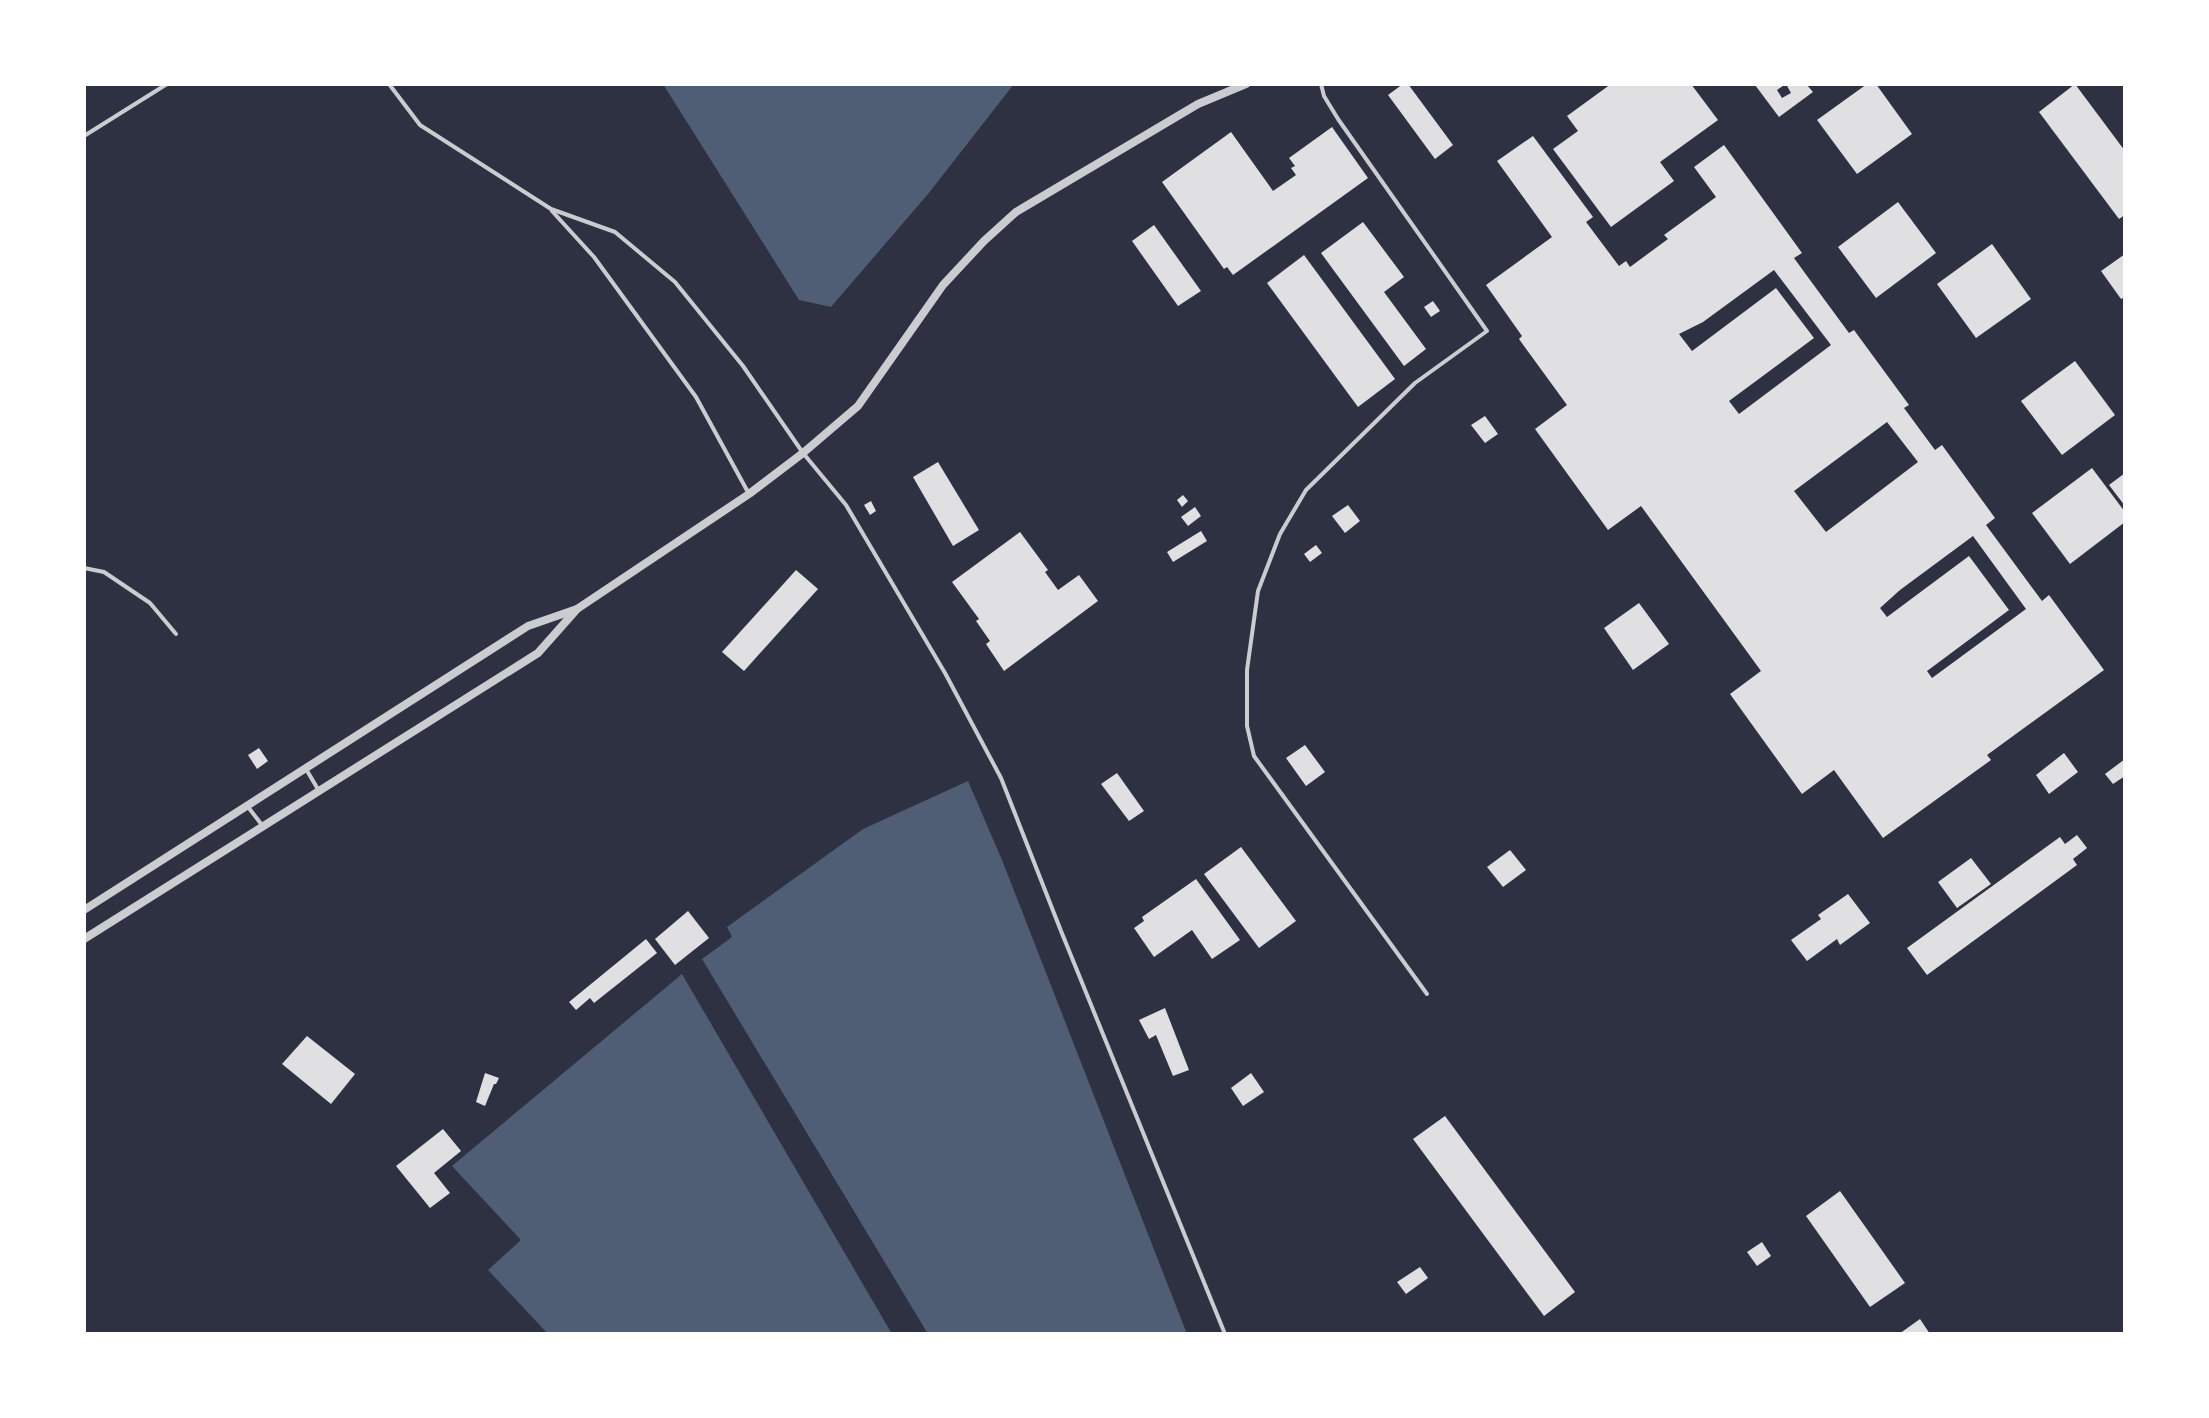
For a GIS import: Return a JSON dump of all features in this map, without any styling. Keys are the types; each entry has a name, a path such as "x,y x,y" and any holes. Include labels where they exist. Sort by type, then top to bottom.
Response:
{"street":[{"path":"84,910 528,626 577,609 749,494 858,406 943,285 1016,212 1198,104 1246,84"},
{"path":"84,939 538,653 577,609"}],"lane":[{"path":"84,136 167,84"},
{"path":"389,84 420,125 551,209 615,232 675,282 743,366 803,453 846,505 945,673 1001,778 1225,1334"},
{"path":"1321,84 1324,96 1338,119 1487,331 1415,383 1306,490 1280,534 1258,591 1247,670 1247,726 1254,756 1427,994"},
{"path":"551,209 594,257 696,397 749,494"},
{"path":"84,568 104,572 150,603 176,634"},
{"path":"305,768 319,791"},
{"path":"247,805 263,826"}],"water":[{"path":"663,84 1014,84 928,194 831,307 799,300"},
{"path":"968,781 1002,860 1187,1334 928,1334 702,959 732,937 727,927 863,829"},
{"path":"682,974 892,1334 548,1334 488,1270 521,1240 452,1166"}],"building":[{"path":"1403,84 1408,84 1453,145 1435,159 1388,95"},
{"path":"1611,84 1691,84 1718,120 1660,162 1674,181 1611,227 1553,149 1578,131 1567,116"},
{"path":"1757,84 1786,84 1806,84 1813,92 1779,117","holes":["1786,84 1791,93 1782,98 1777,90"]},
{"path":"1867,84 1876,84 1912,134 1857,174 1817,120"},
{"path":"2075,84 2125,151 2125,215 2119,219 2039,112"},
{"path":"1332,127 1368,178 1233,275 1227,267 1224,269 1162,182 1231,132 1273,191 1296,175 1291,168 1295,166 1289,158"},
{"path":"1533,136 1593,217 1586,222 1619,266 1626,261 1630,267 1668,239 1664,235 1716,197 1694,167 1724,145 1802,253 1794,258 1849,333 1854,330 1909,405 1904,408 1935,450 1942,445 1995,518 1986,525 2042,601 2049,595 2104,670 1987,755 1991,760 1883,838 1834,770 1802,794 1730,694 1761,671 1641,506 1608,530 1535,429 1567,405 1519,339 1522,336 1486,285 1552,237 1497,161","holes":["1774,270 1831,345 1739,414 1729,401 1814,338 1776,288 1692,351 1679,334 1703,322","1887,422 1918,462 1826,532 1794,491","1973,536 2026,609 1932,678 1927,671 2009,610 1969,556 1887,617 1880,608"]},
{"path":"1898,202 1936,253 1876,298 1838,247"},
{"path":"1363,222 1404,277 1384,292 1426,349 1404,366 1321,253"},
{"path":"1154,225 1201,291 1178,306 1132,241"},
{"path":"1992,244 2031,299 1976,338 1937,284"},
{"path":"2125,254 2125,297 2121,299 2101,271"},
{"path":"1304,255 1395,379 1358,407 1267,283"},
{"path":"1433,301 1440,311 1431,317 1424,307"},
{"path":"2075,361 2115,415 2062,455 2021,401"},
{"path":"1485,416 1498,434 1485,443 1471,425"},
{"path":"938,462 979,530 953,546 913,477"},
{"path":"2092,468 2125,512 2125,522 2070,564 2032,513"},
{"path":"2125,473 2125,506 2109,485"},
{"path":"1183,495 1188,501 1182,507 1177,500"},
{"path":"871,501 876,511 870,515 864,505"},
{"path":"1348,505 1360,521 1345,533 1332,516"},
{"path":"1195,507 1201,516 1188,526 1181,517"},
{"path":"1201,531 1207,541 1173,562 1167,552"},
{"path":"1020,532 1048,570 1045,572 1058,590 1079,575 1098,601 1004,671 986,644 990,641 976,621 979,619 952,582"},
{"path":"1316,545 1322,553 1310,562 1304,554"},
{"path":"796,570 818,589 744,671 722,652"},
{"path":"1639,603 1669,644 1633,670 1604,628"},
{"path":"1305,745 1325,772 1306,786 1286,758"},
{"path":"259,748 268,761 257,769 248,755"},
{"path":"2064,753 2078,772 2049,794 2036,775"},
{"path":"2125,759 2125,776 2113,784 2105,774"},
{"path":"1117,773 1144,811 1129,821 1101,784"},
{"path":"2077,835 2087,848 2073,859 2077,865 1927,975 1907,948 2060,837 2065,844"},
{"path":"1241,847 1296,921 1259,948 1204,874"},
{"path":"1510,850 1526,870 1503,887 1487,867"},
{"path":"1971,858 1991,884 1957,908 1938,882"},
{"path":"1196,879 1240,940 1212,959 1192,930 1154,957 1134,928 1144,921 1142,917"},
{"path":"1848,894 1870,923 1840,945 1837,939 1807,961 1791,940 1821,919 1818,915"},
{"path":"688,911 709,938 675,965 655,939"},
{"path":"646,939 657,953 594,1003 590,998 576,1010 569,1002"},
{"path":"1165,1008 1189,1070 1173,1076 1156,1035 1149,1039 1139,1020"},
{"path":"307,1036 355,1074 331,1104 282,1064"},
{"path":"485,1073 499,1078 485,1106 476,1102"},
{"path":"1251,1073 1264,1092 1243,1106 1231,1088"},
{"path":"1445,1116 1575,1292 1544,1316 1413,1139"},
{"path":"443,1129 461,1151 434,1173 450,1193 430,1208 396,1166"},
{"path":"1840,1191 1905,1283 1870,1307 1806,1216"},
{"path":"1762,1242 1771,1256 1757,1266 1747,1252"},
{"path":"1420,1267 1428,1278 1406,1294 1397,1282"},
{"path":"1920,1319 1930,1334 1899,1334"}]}
